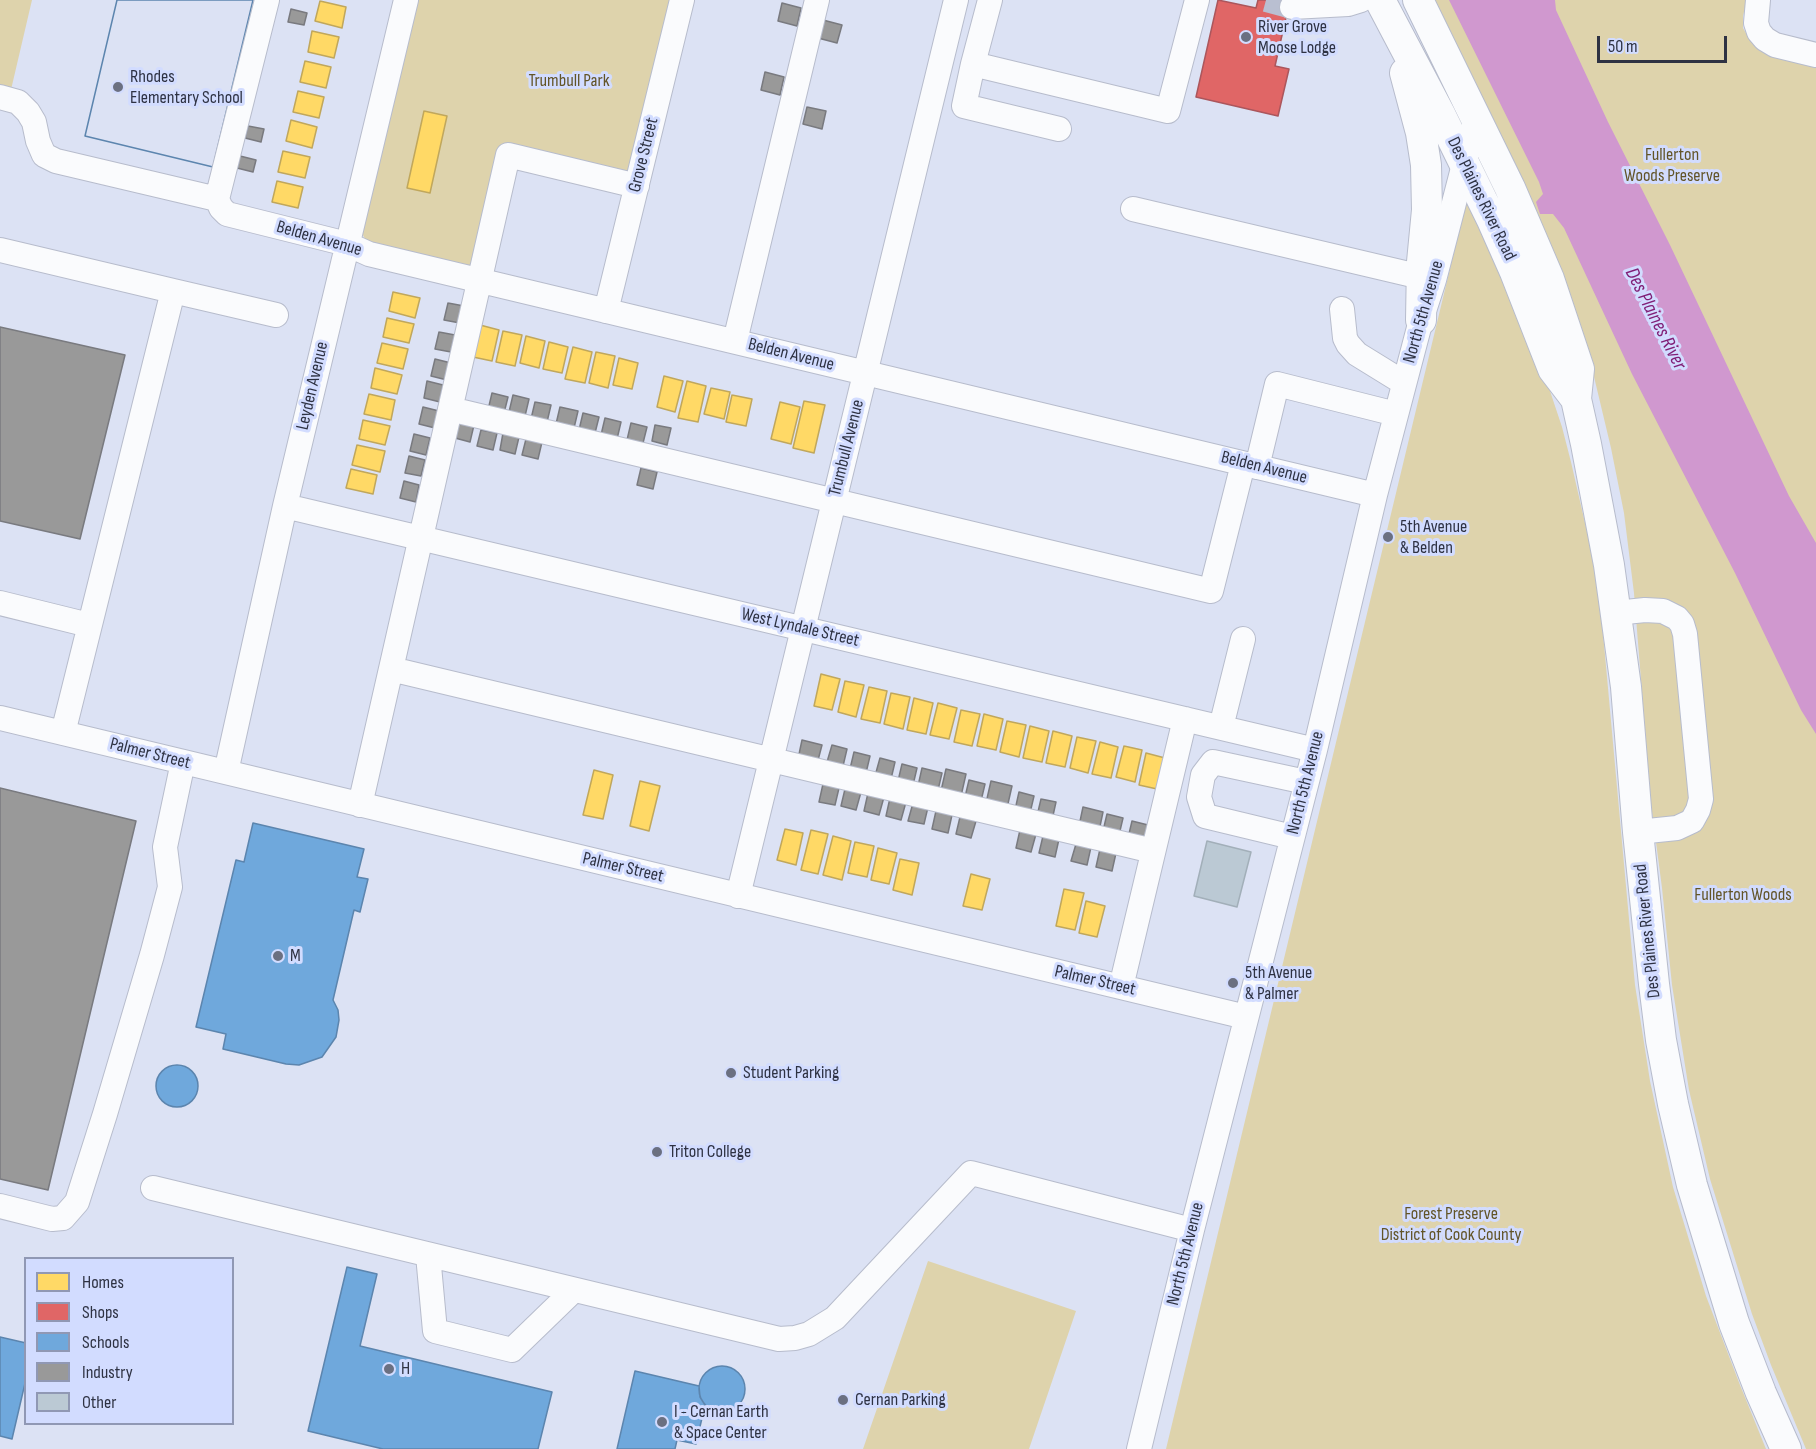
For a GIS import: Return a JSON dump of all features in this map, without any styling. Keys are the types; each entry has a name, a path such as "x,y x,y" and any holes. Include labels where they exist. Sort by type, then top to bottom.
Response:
{"main road":[{"name":"Des Plaines River Road","path":"1418,0 1510,188 1548,279 1579,369 1576,399 1609,565 1616,613 1626,687 1638,832 1661,1040 1673,1104 1692,1185 1734,1323 1786,1449"},
{"name":"Des Plaines River Road","path":"1386,12 1441,116 1515,272 1553,369 1576,399"},
{"path":"1386,12 1421,133 1426,165 1428,278 1421,320"}],"street":[{"path":"0,97 18,102 28,112 34,122 44,155 56,161 217,199 267,0"},
{"name":"Leyden Avenue","path":"226,772 285,506 406,0"},
{"name":"Grove Street","path":"606,311 682,0"},
{"path":"735,341 817,0"},
{"name":"Trumbull Avenue","path":"738,896 956,0"},
{"path":"990,0 964,106 1059,129"},
{"path":"973,64 1168,111 1197,0"},
{"path":"1292,7 1348,4 1361,0"},
{"path":"1758,0 1756,23 1765,39 1775,45 1816,55"},
{"name":"North 5th Avenue","path":"1428,278 1476,118"},
{"path":"360,805 508,155 637,186"},
{"name":"Belden Avenue","path":"217,199 220,208 228,214 347,244 369,254 1375,495"},
{"path":"1133,209 1428,278"},
{"path":"0,250 276,315"},
{"path":"63,733 172,291"},
{"path":"1342,309 1345,338 1348,345 1357,354 1404,383"},
{"name":"North 5th Avenue","path":"1139,1449 1192,1230 1315,750 1375,495 1421,320"},
{"path":"450,409 1211,591 1277,384 1396,414"},
{"name":"West Lyndale Street","path":"285,506 1315,750"},
{"path":"0,603 90,626"},
{"path":"1616,613 1663,611 1677,618 1685,634 1700,794 1698,810 1692,821 1677,828 1638,832"},
{"path":"1221,727 1243,639"},
{"path":"391,669 1152,851"},
{"name":"Palmer Street","path":"0,718 1246,1017"},
{"path":"1121,987 1185,719"},
{"path":"0,1206 52,1219 63,1218 76,1202 109,1102 170,887 165,846 183,762"},
{"path":"1292,837 1205,816 1199,797 1203,775 1213,762 1306,782"},
{"path":"153,1188 779,1339 809,1334 835,1318 971,1173 1192,1230"},
{"path":"428,1255 435,1331 512,1350 574,1290"}],"green space":[{"path":"0,0 32,0 10,94 0,92"},
{"name":"Trumbull Park","path":"416,0 673,0 629,180 505,150 476,270 366,241 362,224"},
{"name":"Fullerton Woods Preserve","path":"1433,0 1747,0 1743,28 1760,51 1816,68 1816,1449 1806,1449 1752,1314 1710,1179 1689,1090 1672,985 1651,804 1634,593 1624,513 1585,339"},
{"name":"Forest Preserve District of Cook County","path":"1467,198 1533,340 1562,427 1571,462 1591,549 1602,622 1635,985 1650,1081 1673,1187 1706,1296 1766,1449 1166,1449"},
{"path":"928,1261 1076,1311 1029,1449 863,1449"}],"water":[{"name":"Des Plaines River","path":"1449,0 1555,0 1556,10 1608,122 1670,245 1789,496 1816,543 1816,734 1801,710 1735,573 1632,374 1564,228 1553,214 1540,214 1536,202 1543,194 1539,182"}],"building: Homes":[{"path":"320,1 346,7 342,28 315,21"},
{"path":"312,31 339,37 334,58 308,52"},
{"path":"305,61 331,67 326,88 300,82"},
{"path":"298,91 324,97 319,118 293,112"},
{"path":"424,111 447,116 430,193 407,188"},
{"path":"291,120 317,127 312,148 286,141"},
{"path":"283,151 310,157 305,178 278,172"},
{"path":"277,181 303,187 298,208 272,202"},
{"path":"393,292 420,298 415,318 389,311"},
{"path":"387,318 414,324 409,343 383,337"},
{"path":"480,325 499,330 492,361 473,357"},
{"path":"503,331 522,335 515,366 496,362"},
{"path":"526,336 545,341 539,368 520,363"},
{"path":"549,342 568,347 562,373 543,369"},
{"path":"382,343 408,349 403,369 377,363"},
{"path":"573,347 592,352 585,383 565,379"},
{"path":"596,352 615,356 608,388 589,383"},
{"path":"619,358 638,363 632,389 613,385"},
{"path":"375,368 402,375 397,394 371,388"},
{"path":"664,376 683,381 675,412 657,407"},
{"path":"687,381 706,386 698,422 678,418"},
{"path":"711,388 730,392 724,419 704,414"},
{"path":"369,394 395,400 391,420 364,414"},
{"path":"732,395 752,399 746,426 726,422"},
{"path":"804,401 825,405 814,453 793,448"},
{"path":"780,402 800,407 791,444 771,439"},
{"path":"363,420 390,426 385,445 359,439"},
{"path":"357,445 385,451 380,472 352,465"},
{"path":"351,469 377,475 373,494 346,488"},
{"path":"821,674 840,679 832,710 814,706"},
{"path":"845,681 864,685 856,717 838,712"},
{"path":"869,687 887,691 880,723 861,719"},
{"path":"891,693 910,697 903,729 884,724"},
{"path":"914,698 933,703 926,734 907,730"},
{"path":"938,703 957,708 949,739 930,735"},
{"path":"961,710 980,714 972,746 954,742"},
{"path":"984,714 1003,719 996,750 977,746"},
{"path":"1007,721 1026,725 1019,757 1000,752"},
{"path":"1030,726 1049,731 1042,762 1023,758"},
{"path":"1053,731 1072,736 1065,767 1046,763"},
{"path":"1077,737 1096,741 1088,773 1070,768"},
{"path":"1100,742 1118,747 1111,778 1092,774"},
{"path":"1124,746 1142,750 1135,782 1116,777"},
{"path":"1146,753 1165,758 1157,789 1139,785"},
{"path":"594,770 613,775 603,819 583,815"},
{"path":"640,781 660,786 649,831 630,826"},
{"path":"785,829 803,833 796,865 777,860"},
{"path":"811,830 828,834 818,874 801,870"},
{"path":"833,836 851,841 842,880 823,875"},
{"path":"855,842 874,846 867,877 848,873"},
{"path":"878,848 897,853 889,884 871,880"},
{"path":"900,859 919,863 912,895 893,890"},
{"path":"971,874 990,879 982,910 963,906"},
{"path":"1064,889 1084,893 1075,930 1056,926"},
{"path":"1086,901 1105,906 1097,937 1079,933"}],"building: Shops":[{"name":"River Grove Moose Lodge","path":"1218,0 1256,8 1258,0 1290,0 1275,66 1289,69 1278,116 1196,97"}],"building: Schools":[{"path":"117,0 253,0 213,167 85,136"},
{"path":"117,0 253,0 213,167 85,136"},
{"name":"M","path":"253,823 364,849 357,877 368,879 360,912 354,910 333,1000 338,1010 339,1020 336,1037 322,1057 299,1065 223,1049 226,1034 196,1027 236,860 244,862"},
{"path":"177,1065 192,1071 198,1086 192,1101 177,1107 162,1101 156,1086 162,1071"},
{"name":"H","path":"347,1267 377,1274 360,1346 552,1392 538,1449 383,1449 308,1431"},
{"path":"0,1337 24,1343 24,1388 12,1439 0,1436"},
{"path":"722,1366 738,1373 745,1389 738,1405 722,1412 706,1405 699,1389 706,1373"},
{"name":"I - Cernan Earth & Space Center","path":"635,1371 699,1386 700,1397 705,1405 696,1444 677,1440 675,1449 617,1449"}],"building: Industry":[{"path":"782,3 801,8 797,26 778,21"},
{"path":"291,9 307,13 304,25 288,22"},
{"path":"823,20 842,25 837,43 818,38"},
{"path":"765,72 784,77 780,95 761,90"},
{"path":"807,107 826,111 822,129 803,124"},
{"path":"248,126 264,129 261,142 245,138"},
{"path":"240,156 256,160 253,172 237,168"},
{"path":"448,303 464,306 460,323 444,320"},
{"path":"0,327 125,355 80,539 0,521"},
{"path":"439,332 455,335 451,352 435,349"},
{"path":"435,359 451,363 447,380 431,376"},
{"path":"427,381 443,385 440,402 424,398"},
{"path":"492,393 508,397 504,413 488,410"},
{"path":"513,395 529,399 525,416 509,412"},
{"path":"535,402 551,405 547,422 531,419"},
{"path":"423,407 439,411 435,428 419,424"},
{"path":"560,407 578,411 574,428 556,424"},
{"path":"583,413 599,417 595,433 579,430"},
{"path":"605,418 621,422 617,439 601,435"},
{"path":"458,422 474,425 470,442 455,438"},
{"path":"631,423 647,427 643,443 627,440"},
{"path":"655,425 671,428 667,445 652,441"},
{"path":"481,430 497,433 493,450 477,446"},
{"path":"503,433 519,437 515,454 500,450"},
{"path":"414,434 430,438 426,455 410,451"},
{"path":"526,439 542,442 538,459 522,455"},
{"path":"409,456 425,460 421,476 405,473"},
{"path":"641,468 657,472 653,489 637,485"},
{"path":"404,481 419,485 416,502 400,498"},
{"path":"802,740 822,745 817,764 798,759"},
{"path":"832,745 847,749 843,766 827,762"},
{"path":"854,752 870,756 866,773 850,769"},
{"path":"880,758 895,762 891,779 875,776"},
{"path":"902,764 917,768 913,785 898,781"},
{"path":"922,768 942,773 938,790 918,786"},
{"path":"946,769 966,774 961,796 941,791"},
{"path":"969,780 985,784 981,801 965,797"},
{"path":"991,781 1012,786 1007,808 986,803"},
{"path":"823,784 839,788 835,805 819,802"},
{"path":"0,788 136,821 48,1190 0,1179"},
{"path":"845,789 861,792 856,810 841,806"},
{"path":"1019,792 1034,796 1030,813 1015,810"},
{"path":"868,793 884,797 879,815 864,811"},
{"path":"890,798 906,802 901,820 886,816"},
{"path":"1041,799 1056,802 1052,820 1037,816"},
{"path":"913,803 928,807 924,824 908,821"},
{"path":"1083,807 1103,812 1099,831 1079,826"},
{"path":"936,811 952,815 948,833 932,829"},
{"path":"1107,814 1123,818 1119,835 1103,831"},
{"path":"960,817 976,821 971,838 956,834"},
{"path":"1132,821 1148,825 1144,842 1128,838"},
{"path":"1020,830 1036,834 1031,852 1016,848"},
{"path":"1043,836 1059,839 1055,857 1039,853"},
{"path":"1076,844 1091,847 1087,865 1071,861"},
{"path":"1100,849 1116,853 1112,871 1096,867"}],"building: Other":[{"path":"1207,841 1251,852 1237,907 1194,896"}],"tunnel":[{"path":"1266,0 1292,7"}],"place":[{"name":"River Grove Moose Lodge","path":"1246,37"},
{"name":"Rhodes Elementary School","path":"118,87"},
{"name":"5th Avenue & Belden","path":"1388,537"},
{"name":"M","path":"278,956"},
{"name":"5th Avenue & Palmer","path":"1233,983"},
{"name":"Student Parking","path":"731,1073"},
{"name":"Triton College","path":"657,1152"},
{"name":"H","path":"389,1369"},
{"name":"Cernan Parking","path":"843,1400"},
{"name":"I - Cernan Earth & Space Center","path":"662,1422"}],"park label":[{"name":"Fullerton Woods","path":"1743,895"}]}
